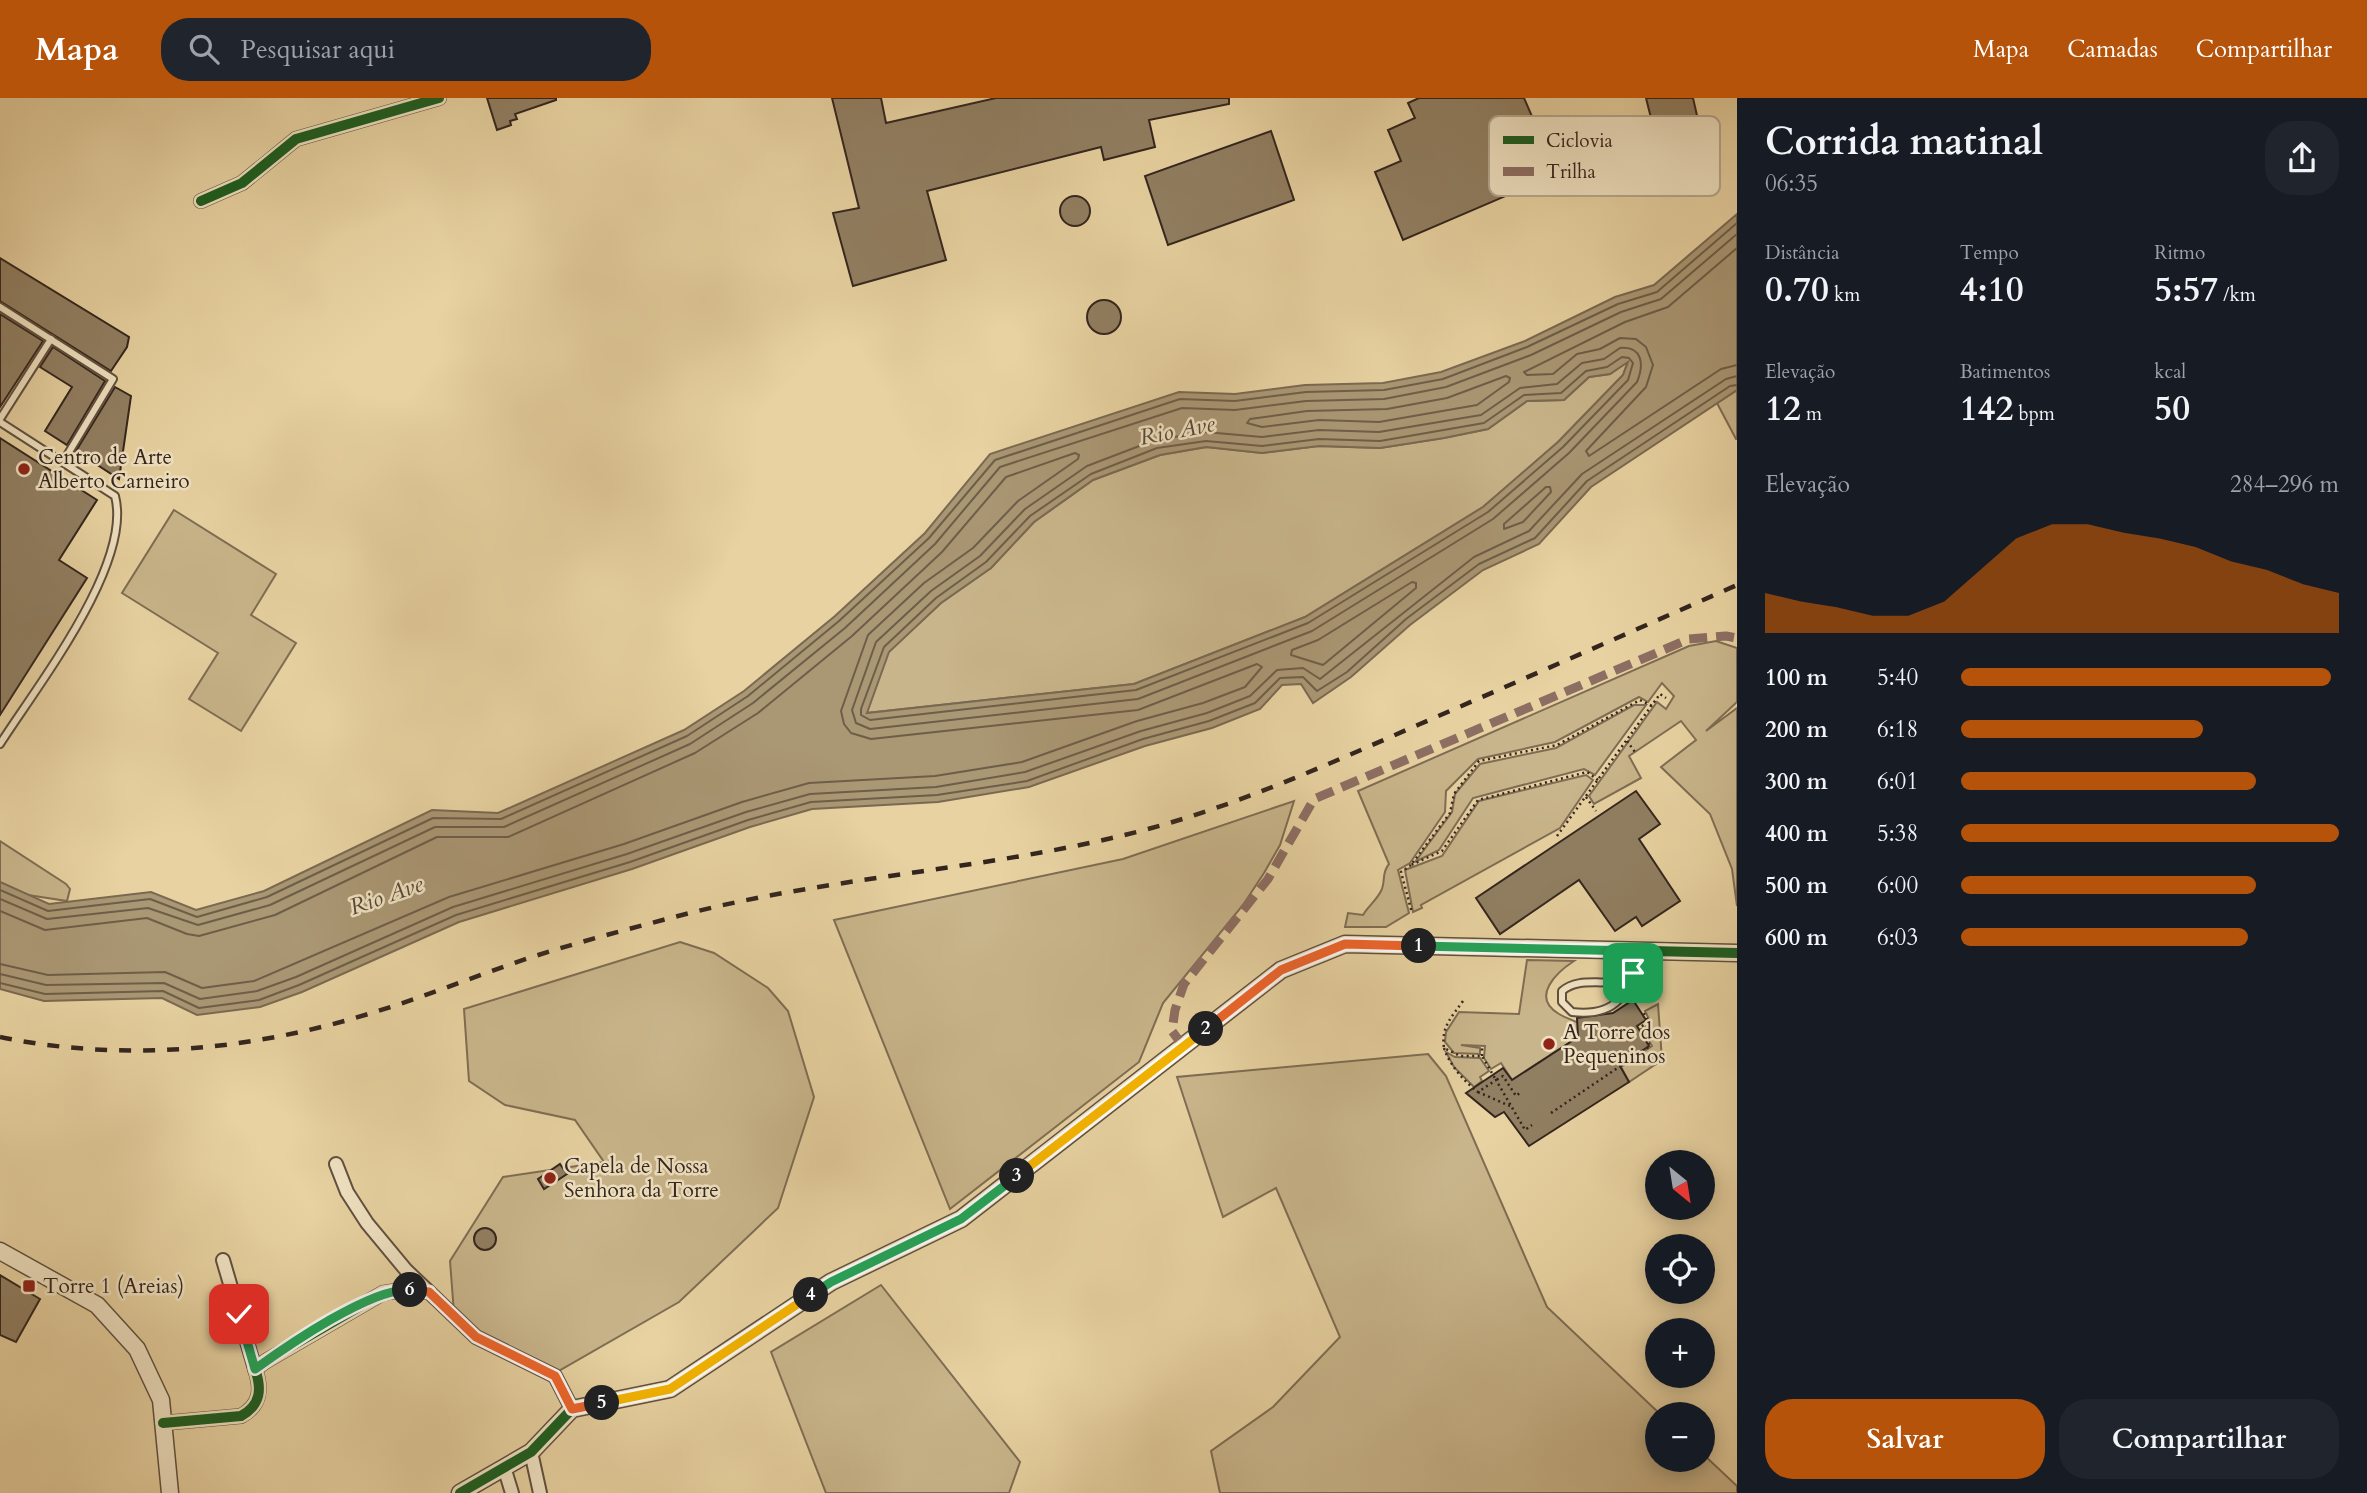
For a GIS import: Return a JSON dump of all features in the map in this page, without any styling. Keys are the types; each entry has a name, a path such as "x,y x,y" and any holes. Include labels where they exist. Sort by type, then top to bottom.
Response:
{"street":[{"path":"201,201 242,183 296,139 439,98"},
{"path":"460,1493 531,1452 572,1409 670,1389 831,1282 961,1219 1281,970 1345,944 1737,953"},
{"path":"336,1164 347,1192 406,1270 476,1337 555,1376 572,1409"},
{"path":"0,1251 97,1305 137,1349 161,1399 170,1493"},
{"path":"163,1423 234,1418 246,1413 260,1390 223,1260"},
{"path":"255,1369 300,1339 383,1293 402,1290 429,1292"},
{"path":"531,1452 540,1493"},
{"path":"504,1467 512,1493"}],"lane":[{"path":"0,307 113,379 63,462"},
{"path":"0,744 100,586 106,571 118,509 115,496 0,421 51,339"},
{"path":"1633,973 1620,982 1580,982 1569,985 1562,991 1562,1002 1572,1012 1592,1014 1607,1009 1623,997 1633,973 1636,951"}],"path":[{"path":"1557,836 1660,694 1666,698"},
{"path":"1411,865 1450,813 1454,794 1479,761 1556,745 1640,700 1652,706"},
{"path":"1627,741 1635,752"},
{"path":"1412,913 1401,872 1442,851 1478,800 1587,772 1598,780"},
{"path":"1586,797 1596,811"},
{"path":"1463,1002 1446,1023 1442,1037 1444,1048 1455,1070 1478,1093 1511,1107"},
{"path":"1551,1113 1650,1046 1640,1027 1649,1022 1643,1012"},
{"path":"1482,1045 1482,1056 1525,1130 1532,1125"},
{"path":"1444,1048 1460,1056 1482,1056"},
{"path":"1478,1093 1503,1076 1516,1096 1520,1093"}],"shaded area":[{"path":"1628,361 1623,375 1558,442 1483,507 1305,617 1134,684 866,713 888,652 941,603 991,568 1034,522 1093,480 1160,455 1207,447 1262,453 1319,446 1380,448 1488,429 1527,401 1564,400 1589,377 1610,374"},
{"path":"1737,390 1737,439 1736,439 1717,403"},
{"path":"174,510 276,574 251,615 296,643 241,731 189,699 218,653 122,593"},
{"path":"1716,641 1737,648 1737,702 1706,731 1737,708 1737,906 1732,869 1710,814 1661,767 1696,740 1681,721 1629,756 1641,778 1594,804 1589,796 1657,702 1666,709 1674,696 1662,683 1648,702 1639,697 1555,742 1478,759 1446,791 1445,812 1410,863 1398,870 1409,913 1386,927 1345,927 1348,913 1363,915 1379,895 1389,864 1358,791 1689,646"},
{"path":"1634,705 1646,705 1595,775 1584,769 1473,798 1439,850 1415,862 1452,812 1455,794 1480,764 1556,748"},
{"path":"1586,775 1593,780 1560,828 1421,905 1422,908 1413,912 1405,870 1442,856 1479,801"},
{"path":"1294,801 1280,845 1264,873 1243,905 1163,1003 1139,1062 950,1209 834,920 1123,859"},
{"path":"0,841 66,884 70,889 67,901 28,895 0,882"},
{"path":"680,942 714,953 768,988 788,1011 814,1097 778,1208 679,1302 555,1373 477,1334 454,1313 450,1261 503,1177 604,1162 575,1120 505,1105 469,1081 464,1009"},
{"path":"1527,960 1574,961 1549,985 1547,1000 1559,1014 1589,1030 1512,1080 1501,1063 1491,1069 1484,1058 1485,1046 1461,1045 1480,1048 1480,1054 1454,1053 1445,1042 1446,1032 1459,1012 1519,1014"},
{"path":"1658,1004 1662,1060 1629,1082 1621,1067 1652,1046 1642,1029 1651,1023 1645,1011"},
{"path":"1446,1052 1455,1057 1480,1058 1489,1071 1480,1077 1482,1081 1474,1087 1454,1067"},
{"path":"1428,1054 1446,1076 1547,1307 1647,1402 1645,1402 1645,1472 1715,1472 1715,1465 1737,1486 1737,1493 1220,1493 1211,1451 1273,1407 1340,1337 1276,1188 1223,1217 1177,1077"},
{"path":"881,1285 1020,1462 1009,1493 826,1493 771,1352"}],"water":[{"name":"Rio Ave","path":"1737,214 1737,390 1591,487 1539,544 1483,570 1410,625 1351,677 1313,703 1301,684 1282,685 1260,709 1212,728 1145,746 1029,787 938,802 812,809 750,827 632,869 459,922 302,992 260,1007 197,1015 162,998 44,1001 0,989 0,882 49,904 151,892 196,910 264,891 432,810 498,813 684,730 744,691 835,616 925,533 990,454 1179,392 1235,394 1305,385 1383,383 1441,372 1525,341 1615,297 1654,285","holes":["1628,362 1623,375 1558,442 1483,507 1305,617 1134,684 867,713 889,652 941,603 991,568 1034,522 1093,480 1160,455 1206,447 1262,453 1319,446 1380,448 1444,438 1488,429 1527,401 1564,400 1589,377 1610,374"]}],"building":[{"path":"487,98 556,100 515,114 517,119 510,121 511,125 497,130"},
{"path":"832,98 881,98 886,123 996,98 1229,98 1229,104 1149,120 1155,147 1104,160 1101,147 927,191 946,260 853,286 833,213 859,208"},
{"path":"1419,98 1524,98 1532,116 1489,116 1489,196 1506,196 1403,240 1375,172 1401,161 1388,130 1415,118 1408,103"},
{"path":"1646,98 1693,98 1697,116 1650,116"},
{"path":"1271,131 1294,200 1168,245 1145,176"},
{"path":"1075,196 1086,200 1090,211 1086,222 1075,226 1064,222 1060,211 1064,200"},
{"path":"0,258 129,337 127,347 111,371 0,301"},
{"path":"1104,300 1116,305 1121,317 1116,329 1104,334 1092,329 1087,317 1092,305"},
{"path":"0,314 43,341 0,407"},
{"path":"53,347 105,381 67,445 45,431 72,387 40,367"},
{"path":"115,387 131,396 119,479 76,451"},
{"path":"0,438 97,500 59,560 87,578 0,715"},
{"path":"1636,791 1660,824 1639,839 1680,901 1642,926 1636,917 1615,931 1579,880 1500,934 1476,898"},
{"path":"1633,1000 1646,1020 1637,1026 1649,1046 1620,1066 1629,1082 1529,1146 1504,1112 1495,1117 1466,1093 1503,1068 1512,1080 1578,1037 1577,1018 1613,1013"},
{"name":"Capela de Nossa Senhora da Torre","path":"560,1164 567,1174 544,1189 538,1179"},
{"path":"485,1228 493,1231 496,1239 493,1247 485,1250 477,1247 474,1239 477,1231"},
{"path":"0,1275 40,1299 16,1342 0,1335"}],"railway":[{"path":"0,1037 47,1045 143,1050 238,1043 285,1035 378,1011 532,957 682,915 798,890 1032,854 1148,829 1217,808 1319,768 1737,585"}],"marked path":[{"path":"1183,1046 1172,1031 1175,1010 1184,984 1268,879 1314,799 1689,639 1726,636 1737,638"}],"cycle path":[{"path":"201,201 242,183 296,139 439,98"},
{"path":"460,1493 531,1452 572,1409 670,1389 831,1282 961,1219 1281,970 1345,944 1737,953"},
{"path":"163,1423 241,1416 256,1402 259,1383 255,1369 266,1361 383,1293 402,1290 429,1292"}],"place":[{"name":"Centro de Arte Alberto Carneiro","path":"24,469"},
{"name":"A Torre dos Pequeninos","path":"1549,1044"},
{"name":"Capela de Nossa Senhora da Torre","path":"550,1178"},
{"name":"Torre 1 (Areias)","path":"29,1286"}],"route":[{"path":"239,1314 255,1369 300,1339 383,1293 402,1290 429,1292 476,1337 555,1376 572,1409 670,1389 831,1282 961,1219 1281,970 1345,944 1636,951 1633,973"}]}
